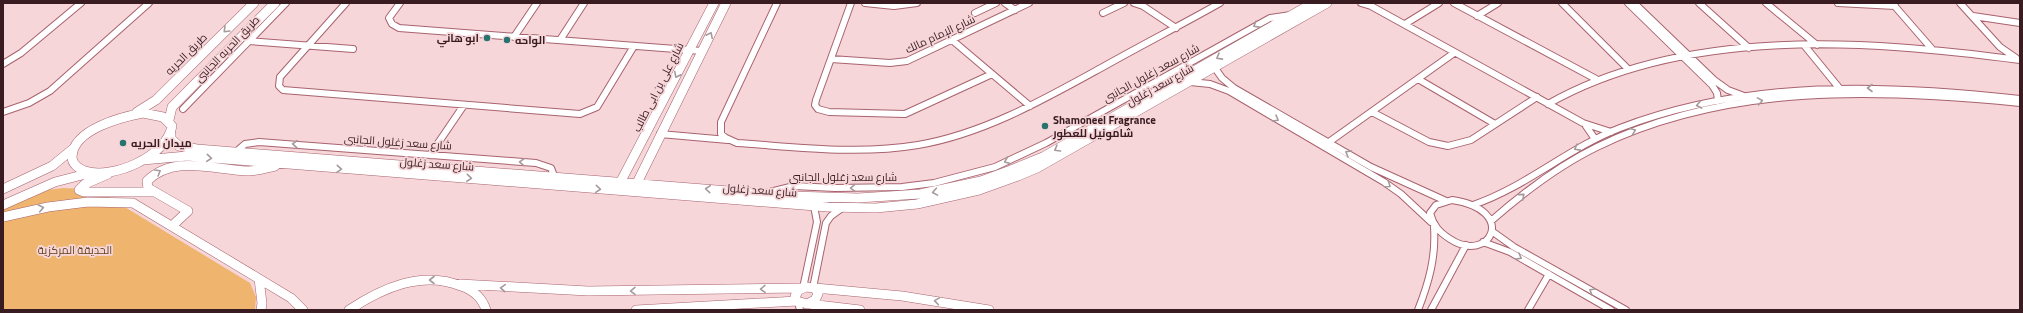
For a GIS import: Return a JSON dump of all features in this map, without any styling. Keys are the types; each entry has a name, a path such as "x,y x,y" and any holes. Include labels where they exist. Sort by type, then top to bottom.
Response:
{"main road":[{"name":"طريق الحريه","path":"130,115 149,106 254,3"},
{"path":"155,192 84,192 79,190 85,184 143,160 164,144 171,134 172,126 169,120 169,114 172,107 275,3"},
{"name":"شارع على بن ابى طالب","path":"621,181 714,3"},
{"name":"شارع على بن ابى طالب","path":"637,183 646,160 726,3"},
{"name":"شارع سعد زغلول","path":"143,160 190,153 237,151 621,181 762,194 849,199 904,196 960,187 1009,172 1043,157 1215,68 1299,15 1313,3"},
{"name":"شارع سعد زغلول","path":"171,134 174,143 190,153 281,164 814,206 875,208 905,205 964,195 991,187 1037,168 1124,115 1299,15 1327,3"},
{"path":"162,94 169,98 182,97"},
{"path":"3,189 52,166 76,147 92,131 117,119 130,115 154,114 163,116 169,120"},
{"path":"76,147 72,155 72,162 77,167 95,173"},
{"path":"633,158 646,160"},
{"path":"172,226 188,211 148,188 147,181 154,173 167,167 179,166 251,171 281,164"},
{"path":"436,176 442,167"},
{"path":"3,205 55,182 78,175 118,170"},
{"path":"3,216 68,204 100,201 125,202 139,206 291,298 303,310"},
{"path":"259,279 262,303 261,310"},
{"path":"349,310 375,294 405,283 434,280 460,284 537,290 577,291 808,288 874,293 934,300 989,310"},
{"path":"460,284 471,290 480,298 486,310"},
{"path":"802,305 818,297 817,291 808,288"},
{"path":"802,305 796,296 808,288"},
{"path":"636,310 802,305 860,310"}],"street":[{"path":"3,64 20,53 80,3"},
{"path":"3,112 29,103 50,91 149,3"},
{"name":"طريق الحريه الجانبى","path":"183,109 286,3"},
{"path":"346,3 280,77 279,86 283,90 574,114 586,113 597,107 634,46"},
{"path":"400,3 389,18 390,22 399,28 702,50"},
{"path":"514,37 537,3"},
{"path":"560,40 584,3"},
{"path":"728,140 721,135 719,129 721,122 777,3"},
{"path":"851,3 816,100 815,105 823,111 905,114 992,74"},
{"path":"865,3 894,6 917,3"},
{"path":"975,14 996,3"},
{"path":"1005,3 1015,10"},
{"name":"شارع الإمام مالك","path":"831,59 898,63 914,58 1029,3"},
{"path":"1103,12 1124,3"},
{"path":"1134,3 1142,4 1176,28"},
{"path":"660,134 728,140 737,143 848,150 899,148 937,142 970,133 1030,106 1220,3"},
{"path":"1361,3 1370,4 1454,53 1583,123 1611,132"},
{"path":"1405,24 1439,3"},
{"path":"1454,3 1596,79"},
{"path":"1477,16 1498,3"},
{"path":"1562,3 1627,68"},
{"path":"1628,3 1712,85 1717,93 1718,101"},
{"path":"1634,3 1723,87 1745,96"},
{"path":"1699,3 1749,48"},
{"path":"1766,3 1817,45"},
{"path":"1838,3 1894,5 1932,49"},
{"path":"1960,3 2000,47 2020,59"},
{"name":"شارع سعد زغلول الجانبى","path":"762,194 794,186 835,188 902,187 940,181 995,166 1052,139 1270,18 1283,15 1299,15"},
{"path":"1973,16 2020,23"},
{"path":"238,40 353,49"},
{"path":"952,40 1030,106"},
{"path":"1804,45 1840,89"},
{"path":"1548,104 1596,79 1627,68 1683,56 1749,48 1817,45 1932,49 2020,59"},
{"path":"1989,55 1997,52 2000,47"},
{"path":"1330,142 1454,53"},
{"path":"1190,82 1210,84 1229,91 1384,182 1401,194 1447,239 1466,244 1483,242 1488,240 1493,232 1491,220 1484,212 1473,205 1459,201 1446,201 1392,178 1234,88 1222,78 1215,68"},
{"path":"1418,79 1495,124"},
{"path":"1473,205 1511,188 1555,161 1611,132 1663,113 1718,101 1745,96 1840,89 1928,90 2020,99"},
{"path":"1491,220 1544,179 1577,157 1614,139 1653,124 1694,113 1774,99 1824,95 1887,94 1945,96 2020,104"},
{"path":"1372,112 1429,142 1448,146 1465,143 1537,97"},
{"path":"430,155 464,105"},
{"path":"1583,123 1595,139"},
{"name":"شارع سعد زغلول الجانبى","path":"237,151 245,144 259,142 545,164 551,168 554,176"},
{"path":"1418,310 1429,283 1435,261 1431,212 1433,208 1446,201"},
{"path":"808,288 817,222 814,206"},
{"path":"808,288 826,223 831,216 844,207"},
{"path":"817,222 821,221 826,223"},
{"path":"1493,232 1514,246 1626,310"},
{"path":"1483,242 1510,252 1611,310"},
{"path":"1431,310 1466,244"},
{"path":"1528,310 1549,274"}],"green space":[{"name":"الحديقة المركزية","path":"63,188 86,189 105,195 250,283 256,297 255,310 3,310 3,208 39,191"}],"place":[{"name":"ابو هاني","path":"487,38"},
{"name":"الواحه","path":"507,40"},
{"name":"Shamoneel Fragrance شامونيل للعطور","path":"1045,126"},
{"name":"ميدان الحريه","path":"123,143"}]}
